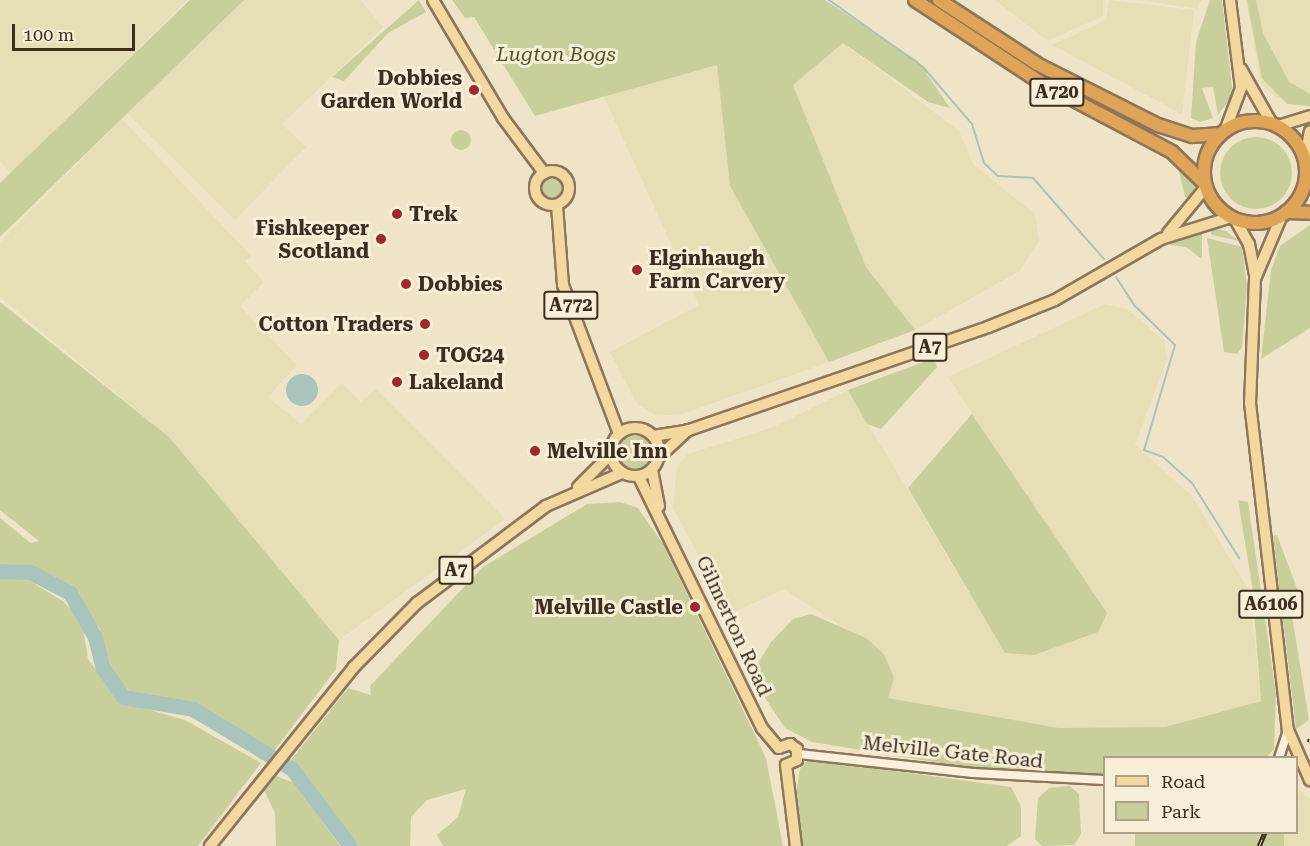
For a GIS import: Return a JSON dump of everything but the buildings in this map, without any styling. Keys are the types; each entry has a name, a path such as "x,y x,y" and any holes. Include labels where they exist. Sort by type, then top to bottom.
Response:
{"highway":[{"name":"A720","path":"915,0 1040,82 1172,152 1206,186"},
{"name":"A720","path":"939,0 1037,64 1158,125 1192,136 1223,132"},
{"path":"1284,214 1300,195 1307,164 1294,139 1275,125 1244,122 1223,132 1206,157 1206,186 1233,218 1257,223 1284,214 1310,213"}],"main road":[{"path":"433,0 497,109 544,173 537,180 536,195 557,205"},
{"path":"1223,132 1237,105 1239,63 1230,0"},
{"path":"1239,63 1275,125 1310,116"},
{"path":"1307,164 1310,132"},
{"name":"A772","path":"544,173 561,173 569,182 567,198 557,205 563,285 612,404 619,434"},
{"name":"A7","path":"1161,240 1194,208 1206,186"},
{"name":"A6106","path":"1256,279 1284,214"},
{"name":"A7","path":"653,436 689,430 1055,300 1161,240 1233,218"},
{"name":"A6106","path":"1233,218 1249,244 1256,279 1250,363 1254,478 1288,729 1296,756"},
{"name":"A772","path":"612,404 632,428"},
{"path":"632,428 653,436 660,456 652,470 639,477 622,473 611,454 619,434 632,428"},
{"name":"A7","path":"660,456 689,430"},
{"name":"A7","path":"210,846 354,667 483,549 573,491 611,454"},
{"name":"Gilmerton Road","path":"652,470 661,516"},
{"name":"A7","path":"573,491 622,473"},
{"name":"Gilmerton Road","path":"639,477 661,516 759,721 779,748 777,757 786,765"},
{"path":"779,748 790,744 799,754 786,765 796,846"},
{"name":"A6106","path":"1298,763 1310,780"}],"street":[{"path":"1281,756 1288,729"},
{"name":"Melville Gate Road","path":"799,754 973,773 1103,780"}],"shaded area":[{"path":"0,0 187,0 11,173 0,162"},
{"path":"244,0 360,0 383,27 282,124 306,147 235,220 127,113"},
{"path":"995,0 1103,0 1103,16 1048,41"},
{"path":"1109,0 1194,10 1182,114 1052,45 1106,20"},
{"path":"1140,0 1201,0 1198,9"},
{"path":"1246,0 1310,0 1310,103 1276,97 1261,84"},
{"path":"843,43 959,131 973,164 1035,214 1039,241 1020,271 915,330 866,267 793,85"},
{"path":"717,64 730,186 829,362 682,414 658,416 637,404 610,352 699,305 604,97"},
{"path":"122,119 251,256 245,261 264,282 240,306 297,365 268,397 301,424 342,383 361,402 376,389 505,519 339,640 169,437 0,297 0,242"},
{"path":"1105,304 1127,309 1164,341 1167,359 1135,445 1192,496 1249,590 1261,701 1165,727 1059,728 887,698 884,654 784,589 730,614 673,508 677,466 688,454 771,428 848,390 1005,653 1106,613 948,377"},
{"path":"1299,789 1310,799 1310,846 1279,846 1284,834 1298,834"}],"green space":[{"path":"190,0 244,0 0,237 0,183"},
{"path":"419,0 426,12 388,33 344,81 332,77"},
{"name":"Lugton Bogs","path":"452,0 825,0 918,61 950,108 928,102 843,43 793,85 866,267 915,330 829,362 730,186 717,65 535,116 474,17 465,18"},
{"path":"1210,0 1222,0 1233,95 1218,115 1213,87 1202,88 1213,118 1200,122 1191,118 1196,42"},
{"path":"1247,0 1256,0 1263,33 1289,82 1310,94 1310,106 1287,104 1262,78"},
{"path":"461,130 468,133 471,140 468,147 461,150 454,147 451,140 454,133"},
{"path":"1256,137 1276,143 1286,153 1292,173 1286,193 1276,203 1256,209 1236,203 1226,193 1220,173 1226,153 1236,143"},
{"path":"1183,167 1195,187 1193,202 1185,197 1179,171"},
{"path":"552,176 557,177 563,183 563,193 557,199 552,200 547,199 541,193 540,188 541,183 547,177"},
{"path":"1310,225 1310,328 1261,359 1271,270 1280,246"},
{"path":"1202,227 1202,259 1186,247 1169,245"},
{"path":"1209,227 1226,231 1239,241 1212,235"},
{"path":"1207,238 1242,247 1247,286 1242,347 1237,354 1224,352"},
{"path":"0,302 169,437 339,640 336,669 274,751 210,712 138,698 114,678 100,629 72,590 25,566 0,564 0,518 31,543 39,541 0,510"},
{"path":"934,358 937,367 881,429 867,424 848,390"},
{"path":"972,414 1107,613 1098,632 1034,655 1005,653 908,488"},
{"path":"635,436 647,441 652,453 647,465 635,470 623,465 618,453 623,441"},
{"path":"1238,500 1248,502 1276,694 1274,749 1268,756 1103,756 1103,774 977,769 812,742 785,728 754,681 754,670 771,642 793,619 811,614 866,638 884,654 894,678 888,698 1059,728 1165,727 1261,701 1252,585"},
{"path":"620,502 638,508 663,544 766,758 783,846 443,846 437,835 458,817 466,789 427,800 411,817 410,846 358,846 291,760 348,688 371,695 370,686 483,567 587,504"},
{"path":"1277,535 1299,594 1292,616 1309,720 1296,729 1273,536"},
{"path":"0,574 27,579 64,602 82,621 88,659 119,701 185,720 261,763 198,846 0,846"},
{"path":"809,759 1011,787 1021,806 1021,836 1007,846 802,846 796,793 800,769"},
{"path":"276,776 294,783 340,846 276,846 275,813 263,788"},
{"path":"1070,786 1079,794 1081,834 1074,845 1042,846 1035,839 1038,798 1049,788"},
{"path":"1135,834 1284,834 1284,846 1135,846"}],"water":[{"path":"302,374 313,379 318,390 313,401 302,406 291,401 286,390 291,379"}],"waterway":[{"path":"829,0 923,67 972,124 984,163 998,176 1033,178 1104,259"},
{"path":"1116,277 1135,306 1175,345 1144,450 1163,457 1192,483 1239,558"},
{"path":"0,571 30,572 70,593 95,637 103,668 123,697 193,709 292,769 350,846"}],"railway":[{"path":"1259,846 1264,834"}],"place":[{"name":"Dobbies Garden World","path":"474,90"},
{"name":"Trek","path":"397,214"},
{"name":"Fishkeeper Scotland","path":"381,239"},
{"name":"Elginhaugh Farm Carvery","path":"637,270"},
{"name":"Dobbies","path":"406,284"},
{"name":"Cotton Traders","path":"425,324"},
{"name":"TOG24","path":"424,355"},
{"name":"Lakeland","path":"397,382"},
{"name":"Melville Inn","path":"535,451"},
{"name":"Melville Castle","path":"695,607"}]}
